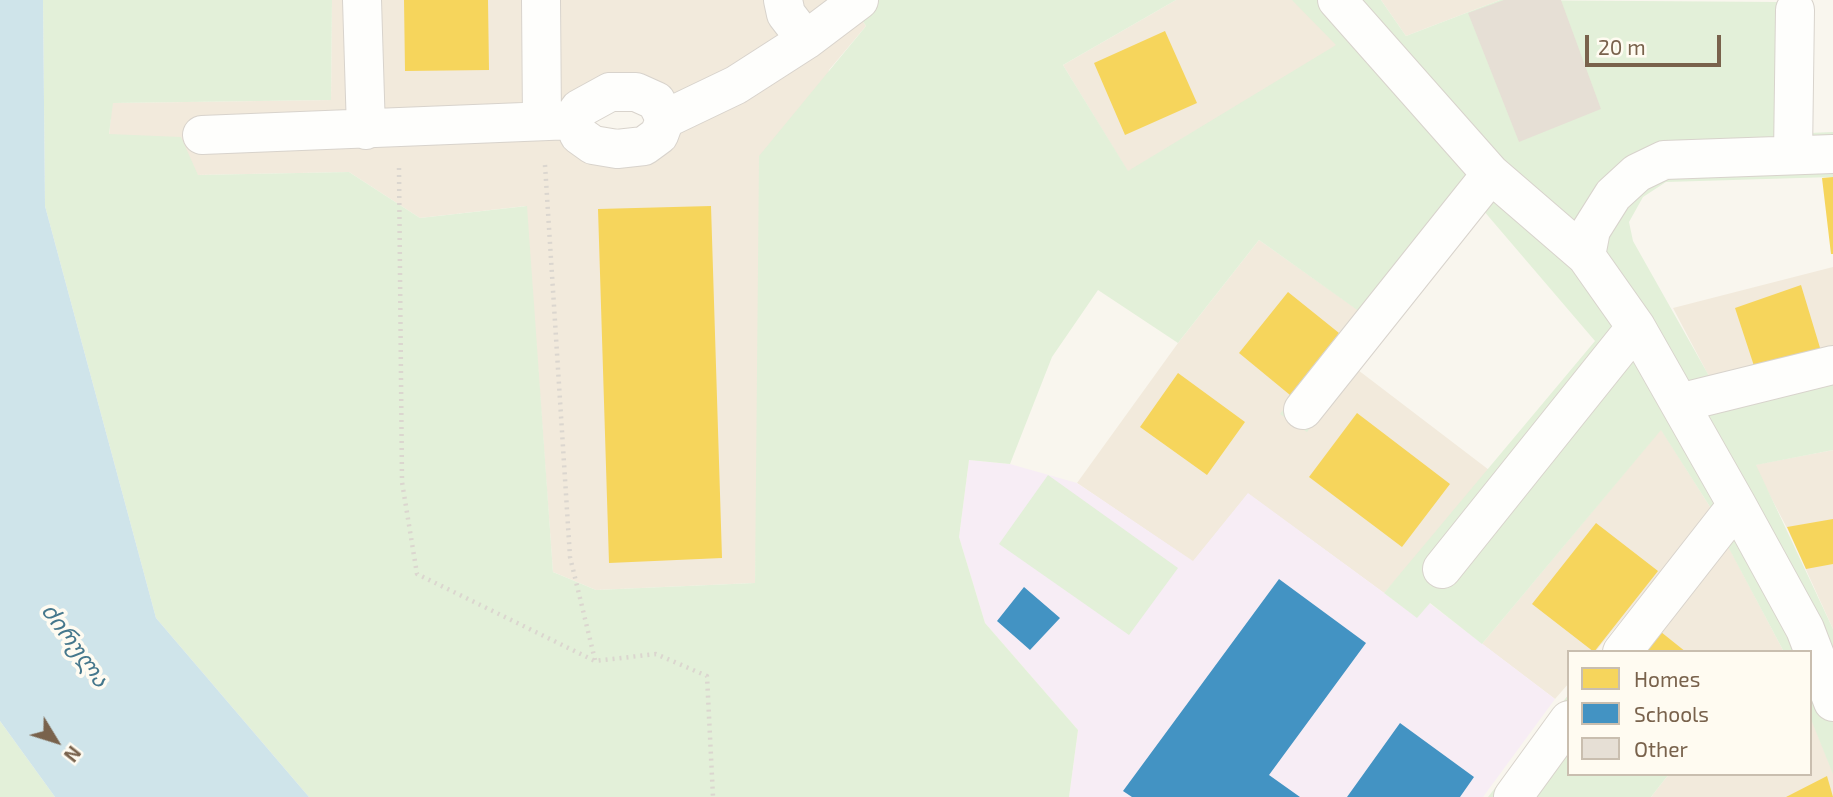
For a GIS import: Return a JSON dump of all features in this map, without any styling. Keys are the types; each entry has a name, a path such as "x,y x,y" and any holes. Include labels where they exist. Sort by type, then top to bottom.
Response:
{"street":[{"path":"362,0 383,129"},
{"path":"541,0 557,120 593,145 617,149 643,146 659,135 665,118 736,85 806,40 859,0"},
{"path":"783,0 786,14 806,40"},
{"path":"1337,0 1491,174 1586,256 1636,327 1737,505 1805,629 1833,702"},
{"path":"1793,155 1795,10"},
{"path":"202,135 557,120 610,92 636,92 656,101 665,118"},
{"path":"1586,256 1591,230 1613,195 1637,173 1664,160 1833,155"},
{"path":"1303,410 1491,174"},
{"path":"1442,569 1636,327"},
{"path":"1679,403 1833,365"},
{"path":"1624,650 1737,505"},
{"path":"1513,797 1567,723"}],"path":[{"path":"557,120 570,557 595,661"},
{"path":"383,129 402,482 417,574 595,661 656,654 707,676 713,797"}],"shaded area":[{"path":"332,0 849,0 866,26 829,70 758,489 755,583 596,590 553,572 526,206 420,218 349,172 198,175 109,135 112,103 331,100","holes":["656,101 643,146 573,120"]},
{"path":"1176,0 1293,0 1338,45 1128,172 1063,65"},
{"path":"1381,0 1500,0 1406,36"},
{"path":"1259,240 1361,312 1358,370 1493,473 1384,593 1248,494 1193,562 1077,483 1178,343"},
{"path":"1833,267 1833,354 1713,384 1673,308"},
{"path":"1661,429 1712,510 1597,650 1567,650 1567,685 1555,699 1482,644"},
{"path":"1833,450 1833,629 1787,528 1754,465"},
{"path":"969,460 1010,464 1077,483 1193,561 1248,493 1417,617 1429,603 1555,699 1483,797 1069,797 1078,730 985,623 959,537"},
{"path":"1725,540 1783,650 1640,650"},
{"path":"1812,721 1833,772 1833,797 1651,797 1667,776 1812,776"}],"green space":[{"path":"43,0 332,0 331,100 113,103 109,134 181,137 198,175 349,172 420,218 527,206 553,572 596,590 755,583 759,156 866,26 849,0 1176,0 1063,65 1128,171 1336,45 1292,0 1381,0 1406,36 1500,0 1782,0 1809,133 1833,132 1833,177 1666,182 1643,197 1629,222 1633,241 1713,383 1833,354 1833,450 1756,465 1833,629 1833,774 1812,722 1812,650 1783,650 1725,541 1642,650 1603,650 1712,510 1661,430 1482,644 1430,603 1417,618 1384,593 1595,341 1483,210 1307,432 1280,414 1360,312 1259,240 1178,343 1098,290 1052,357 1010,464 969,460 959,537 985,623 1078,730 1069,797 309,797 156,618 45,206"},
{"path":"1048,475 1178,568 1129,635 999,544"},
{"path":"1567,697 1567,776 1667,776 1651,797 1488,797"},
{"path":"0,721 55,797 0,797"}],"water":[{"name":"ძირულა","path":"0,0 43,0 45,206 156,618 309,797 55,797 0,721"}],"building: Homes":[{"path":"404,0 488,0 489,70 405,71"},
{"path":"1165,31 1197,103 1125,135 1094,63"},
{"path":"1833,177 1833,254 1831,254 1822,178"},
{"path":"711,206 722,558 609,563 598,209"},
{"path":"1801,285 1821,351 1756,372 1735,308"},
{"path":"1288,292 1339,333 1290,395 1239,353"},
{"path":"1178,373 1245,422 1207,475 1140,427"},
{"path":"1357,413 1450,484 1402,547 1309,477"},
{"path":"1833,519 1833,564 1806,569 1787,527"},
{"path":"1596,523 1658,571 1596,650 1591,650 1532,604"},
{"path":"1661,632 1684,650 1647,650"},
{"path":"1827,776 1833,797 1786,797"}],"building: Schools":[{"path":"1279,579 1366,643 1269,775 1300,797 1132,797 1123,791"},
{"path":"1024,587 1060,618 1030,650 997,621"},
{"path":"1400,723 1474,777 1460,797 1347,797"}],"building: Other":[{"path":"1504,0 1561,0 1601,109 1519,142 1468,13"}]}
